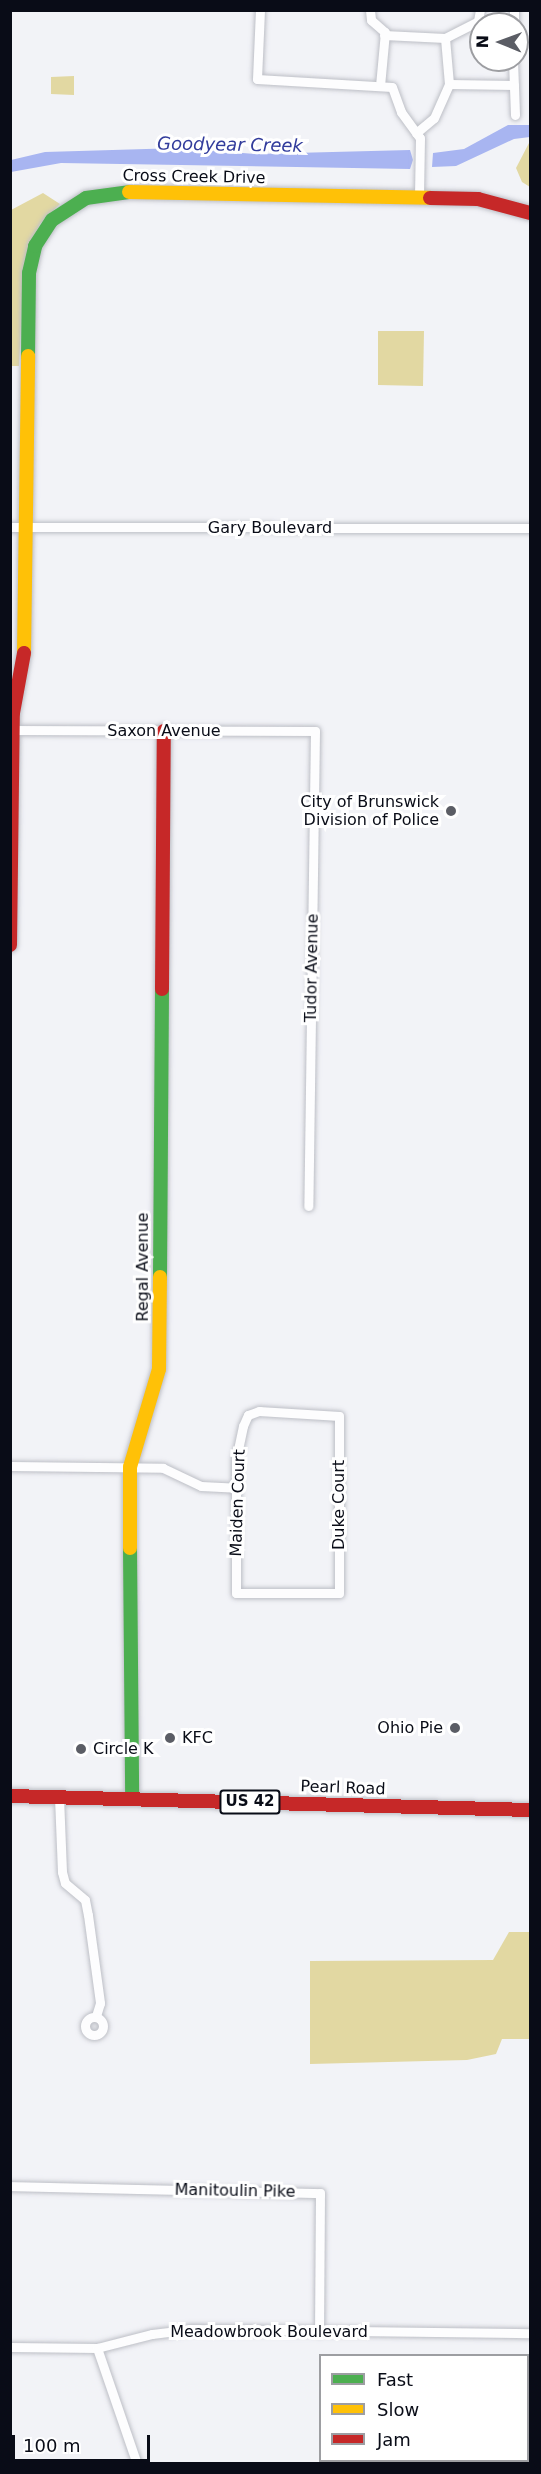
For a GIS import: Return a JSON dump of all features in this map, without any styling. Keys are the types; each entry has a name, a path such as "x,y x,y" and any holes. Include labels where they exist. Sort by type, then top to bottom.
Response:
{"street":[{"path":"260,10 257,79 392,87 401,112 420,138 419,197"},
{"path":"370,10 371,20 384,35 380,86"},
{"path":"384,35 445,38 478,21 480,10"},
{"path":"416,133 434,118 449,84 445,38"},
{"path":"513,72 515,115"},
{"path":"449,84 514,85"},
{"name":"Cross Creek Drive","path":"10,945 12,730 24,655 31,260 52,220 72,204 100,194 118,192 478,199 531,213"},
{"name":"Gary Boulevard","path":"10,527 531,528"},
{"name":"Saxon Avenue","path":"12,730 315,731"},
{"name":"Regal Avenue","path":"132,1799 130,1467 159,1369 164,731"},
{"name":"Tudor Avenue","path":"308,1206 315,731"},
{"name":"Duke Court","path":"236,1593 339,1593 339,1416 259,1411 248,1415"},
{"name":"Maiden Court","path":"236,1593 236,1459 248,1415"},
{"path":"10,1466 163,1468 201,1486 236,1488"},
{"name":"Pearl Road","path":"10,1796 531,1810"},
{"path":"59,1797 62,1872 65,1883 85,1900 100,2003 96,2016"},
{"name":"Manitoulin Pike","path":"10,2186 320,2193 319,2332"},
{"name":"Meadowbrook Boulevard","path":"10,2348 97,2348 171,2330 531,2333"},
{"path":"97,2348 137,2463"}],"shaded area":[{"path":"74,76 74,95 51,94 51,77"},
{"path":"530,116 530,187 522,182 516,168 529,143"},
{"path":"43,193 60,204 40,224 29,245 24,266 19,366 11,366 11,210"},
{"path":"378,331 424,331 423,386 378,385"},
{"path":"509,1932 530,1932 530,2039 502,2039 496,2054 467,2060 310,2064 310,1961 493,1960"}],"water":[{"path":"508,125 530,125 530,137 514,139 456,166 432,167 433,153 464,149"},
{"path":"180,148 255,154 410,150 413,160 410,169 61,163 11,172 11,160 45,152"}],"traffic: fast":[{"path":"28,356 29,273 35,246 52,220 86,198 129,192"},
{"path":"160,1277 162,989"},
{"path":"130,1548 132,1799"}],"traffic: slow":[{"path":"129,192 430,198"},
{"path":"24,653 28,356"},
{"path":"130,1548 130,1467 159,1369 160,1277"}],"traffic: jam":[{"path":"430,198 478,199 530,213"},
{"path":"10,945 13,713 24,653"},
{"path":"162,989 164,731"},
{"path":"10,1796 530,1810"}],"place":[{"name":"City of Brunswick Division of Police","path":"451,811"},
{"name":"Ohio Pie","path":"455,1728"},
{"name":"KFC","path":"170,1738"},
{"name":"Circle K","path":"81,1749"}],"water label":[{"name":"Goodyear Creek","path":"230,145"}]}
